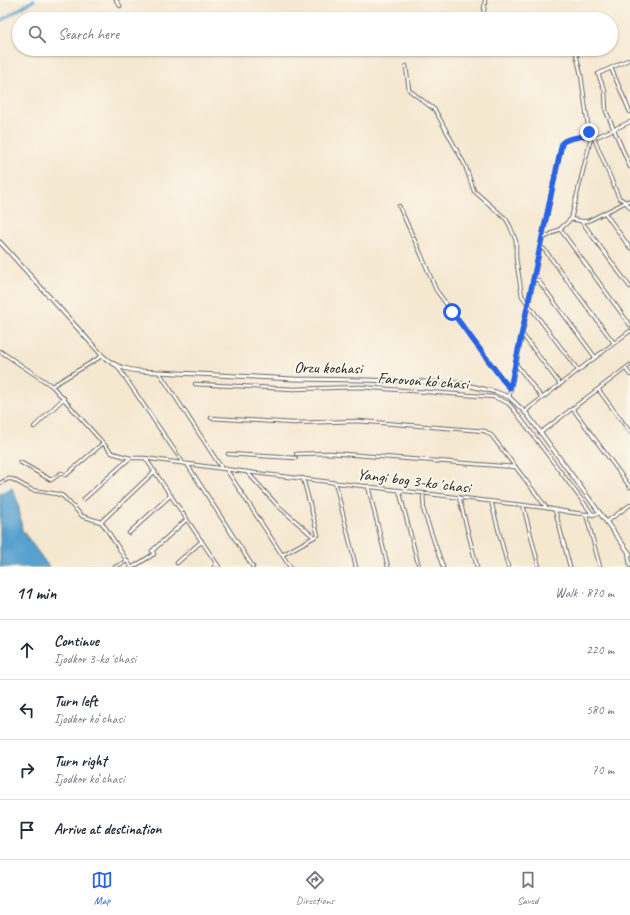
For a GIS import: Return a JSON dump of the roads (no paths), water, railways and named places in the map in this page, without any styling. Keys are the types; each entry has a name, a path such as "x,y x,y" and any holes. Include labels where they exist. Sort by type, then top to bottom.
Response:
{"main road":[{"name":"Orzu kochasi","path":"0,243 102,356 118,367 159,372 294,379 458,383 496,392 509,397 525,413 629,552"}],"street":[{"path":"116,0 120,6"},
{"path":"484,12 485,0"},
{"path":"577,56 589,128 589,132 584,136"},
{"path":"630,59 598,74 605,91 606,111 630,167"},
{"path":"406,66 409,90 435,110 465,165 474,191 506,219 510,226 516,241 516,258 522,296 578,370"},
{"path":"611,68 630,112"},
{"path":"509,397 562,143 568,139 584,136 592,138 630,122"},
{"path":"592,138 619,198 626,202 630,208"},
{"path":"542,239 560,229 571,219 592,138"},
{"path":"571,219 588,221 630,200"},
{"path":"399,206 436,290 510,388"},
{"path":"605,213 630,248"},
{"path":"581,221 630,287"},
{"path":"560,229 630,325"},
{"path":"540,247 544,249 614,343"},
{"path":"533,279 538,280 595,357"},
{"path":"525,413 529,408 630,330"},
{"path":"522,333 560,384"},
{"name":"Yangi bog 3-koʼchasi","path":"0,351 52,386 64,398 102,444 112,453 130,458 422,492 593,515 600,513"},
{"path":"52,386 102,356"},
{"path":"516,364 542,398"},
{"path":"540,433 630,365"},
{"path":"118,367 185,464 253,567"},
{"path":"626,369 630,375"},
{"path":"159,372 221,468"},
{"name":"Farovon koʻchasi","path":"195,384 294,389 360,387 494,397 508,403 515,411 593,515"},
{"path":"598,390 630,432"},
{"path":"34,427 64,398"},
{"path":"572,409 630,487"},
{"path":"212,418 294,423 358,421 485,431 492,436 547,508"},
{"path":"20,462 51,480 61,473 66,475 102,444"},
{"path":"228,454 296,456 330,453 516,467"},
{"path":"84,499 130,458"},
{"path":"146,459 219,567"},
{"path":"226,468 290,567"},
{"path":"101,522 155,471"},
{"path":"247,472 278,506 314,537"},
{"path":"282,555 318,534 303,478"},
{"path":"0,483 8,479 12,479 32,490 63,496 82,516 101,522 132,567 154,554 152,551 187,519"},
{"path":"336,482 356,567"},
{"path":"368,486 388,567"},
{"path":"399,490 419,567"},
{"path":"422,492 424,512 443,567"},
{"path":"129,533 171,495"},
{"path":"459,497 477,567"},
{"path":"491,501 508,567"},
{"path":"523,505 539,567"},
{"path":"606,522 630,505"},
{"path":"555,510 570,567"},
{"path":"586,514 600,567"},
{"path":"177,563 202,541"},
{"path":"629,552 630,566"},
{"path":"115,567 127,561"},
{"path":"214,567 217,564"}],"water":[{"path":"12,488 18,503 22,530 49,567 0,567 0,493"}],"waterway":[{"path":"15,12 34,0"},
{"path":"0,21 12,14"}]}
